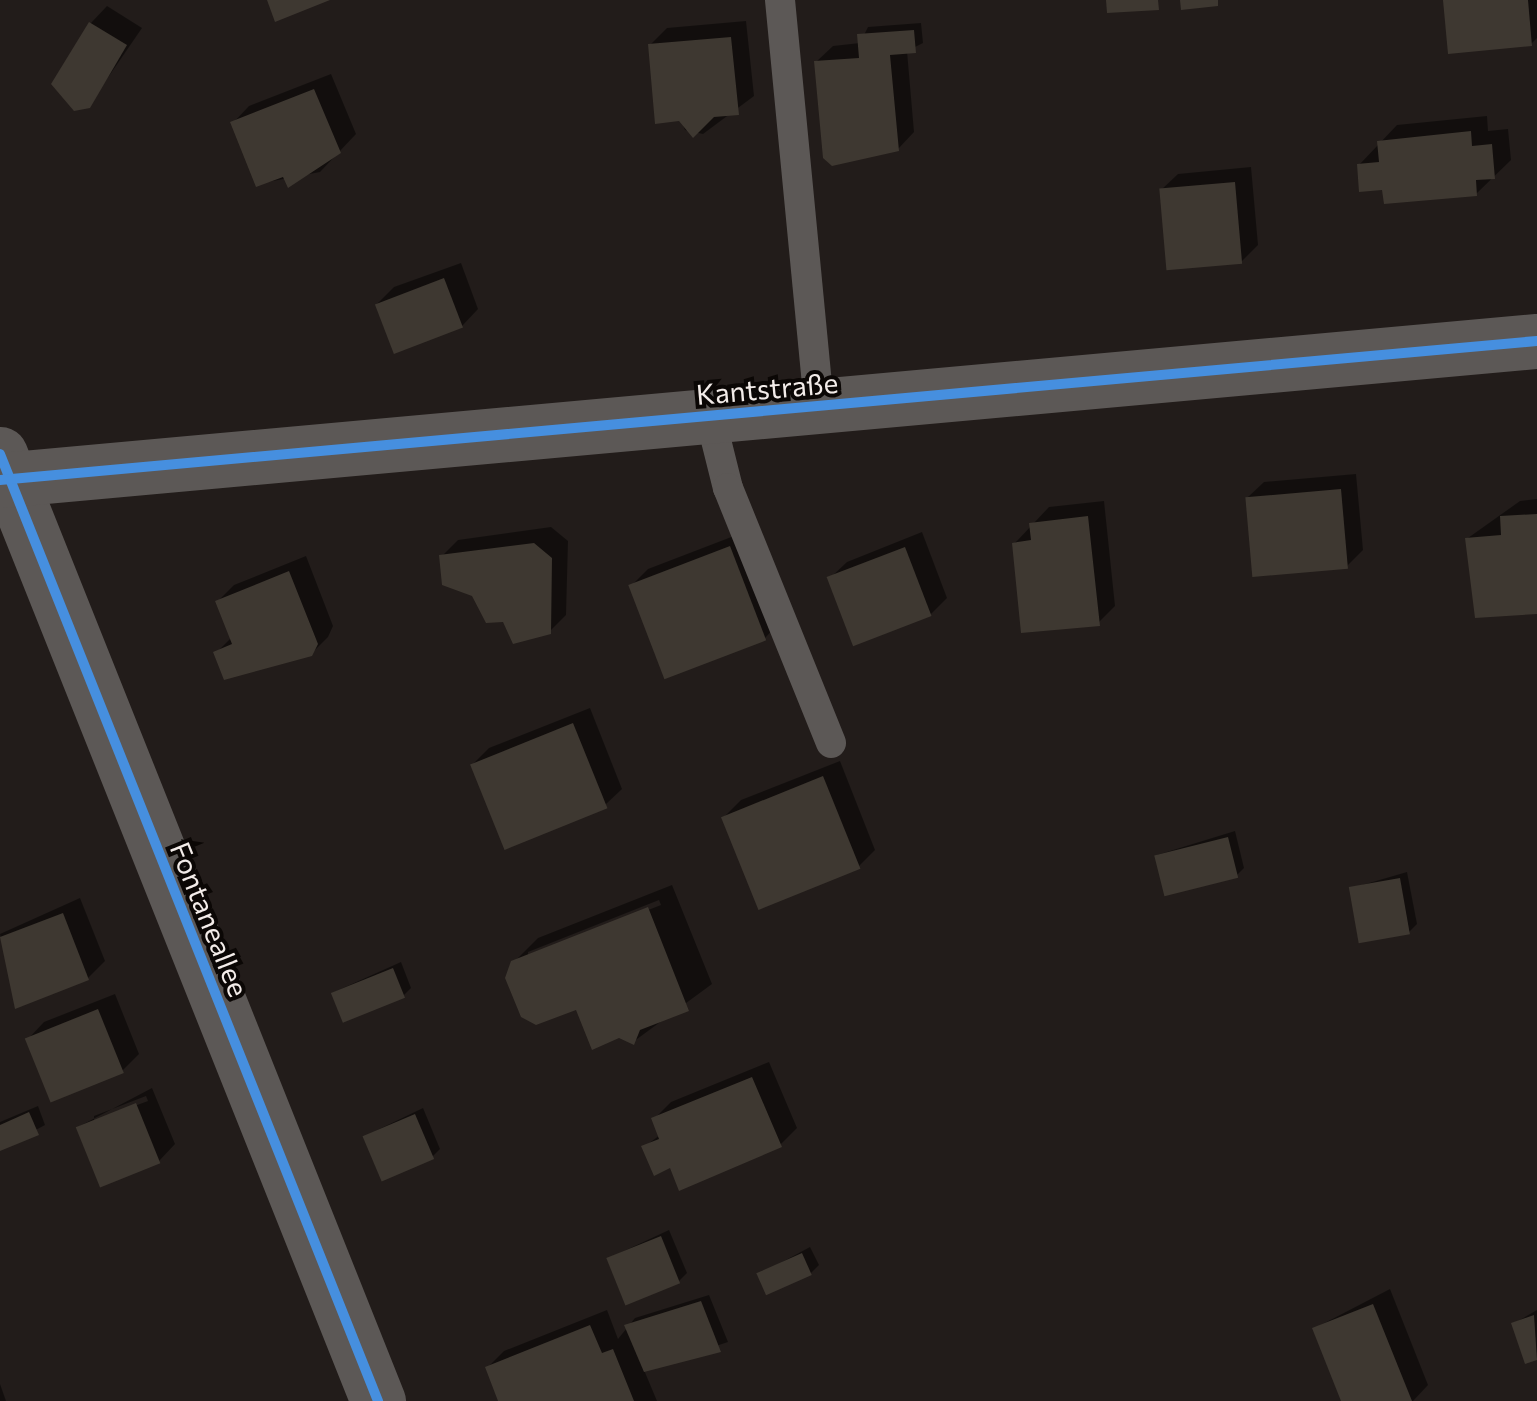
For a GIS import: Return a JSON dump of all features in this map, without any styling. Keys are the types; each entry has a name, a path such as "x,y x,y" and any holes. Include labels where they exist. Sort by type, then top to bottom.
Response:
{"street":[{"name":"Kantstraße","path":"3,471 710,416 1537,340"},
{"name":"Fontaneallee","path":"3,471 378,1401"}],"lane":[{"path":"780,0 819,406"},
{"path":"710,416 728,488 832,743"}],"building":[{"path":"267,0 330,0 275,22"},
{"path":"1106,0 1158,0 1159,10 1107,13"},
{"path":"1180,0 1218,0 1218,6 1181,10"},
{"path":"1443,0 1528,0 1532,46 1448,54"},
{"path":"89,22 127,45 90,108 74,111 51,84"},
{"path":"914,30 916,53 890,55 899,151 832,166 823,158 814,61 859,58 857,34"},
{"path":"731,37 739,115 714,117 693,138 679,121 655,124 648,44"},
{"path":"314,89 341,153 288,188 283,177 256,187 230,122"},
{"path":"1471,131 1472,146 1492,144 1495,179 1476,180 1477,196 1384,204 1382,190 1359,192 1357,164 1379,162 1377,141"},
{"path":"1235,182 1242,264 1166,270 1159,189"},
{"path":"444,278 463,327 394,354 375,305"},
{"path":"1341,489 1348,569 1252,577 1245,497"},
{"path":"1537,514 1537,614 1475,618 1465,538 1501,535 1500,516"},
{"path":"1088,516 1100,626 1021,633 1012,543 1031,540 1029,523"},
{"path":"534,543 552,558 551,634 513,644 503,622 486,623 472,596 442,585 439,555"},
{"path":"730,546 766,640 664,679 628,585"},
{"path":"905,547 932,616 853,646 827,577"},
{"path":"289,571 318,644 312,656 224,680 213,652 232,644 215,601"},
{"path":"573,723 607,808 505,850 470,765"},
{"path":"823,776 860,869 758,910 721,817"},
{"path":"1228,837 1238,878 1164,896 1154,855"},
{"path":"1400,878 1410,934 1359,943 1349,887"},
{"path":"648,907 689,1011 640,1030 634,1045 619,1038 592,1050 576,1010 536,1025 521,1017 505,978 511,961"},
{"path":"63,913 89,980 15,1009 0,937"},
{"path":"393,968 405,998 343,1023 331,993"},
{"path":"98,1009 124,1073 51,1103 25,1039"},
{"path":"752,1077 782,1147 679,1191 670,1168 654,1176 641,1146 659,1139 651,1118"},
{"path":"136,1103 160,1163 100,1188 76,1127"},
{"path":"29,1112 39,1135 0,1151 0,1125"},
{"path":"415,1114 434,1159 382,1181 363,1136"},
{"path":"661,1236 680,1283 625,1305 606,1258"},
{"path":"802,1253 812,1275 766,1295 756,1273"},
{"path":"701,1301 721,1352 644,1372 624,1325"},
{"path":"1373,1304 1412,1401 1341,1401 1312,1328"},
{"path":"1534,1315 1537,1360 1525,1364 1511,1323"},
{"path":"590,1325 602,1353 613,1349 634,1401 498,1401 485,1367"}],"cycle path":[{"path":"0,480 1537,341"},
{"path":"0,454 378,1401"}]}
